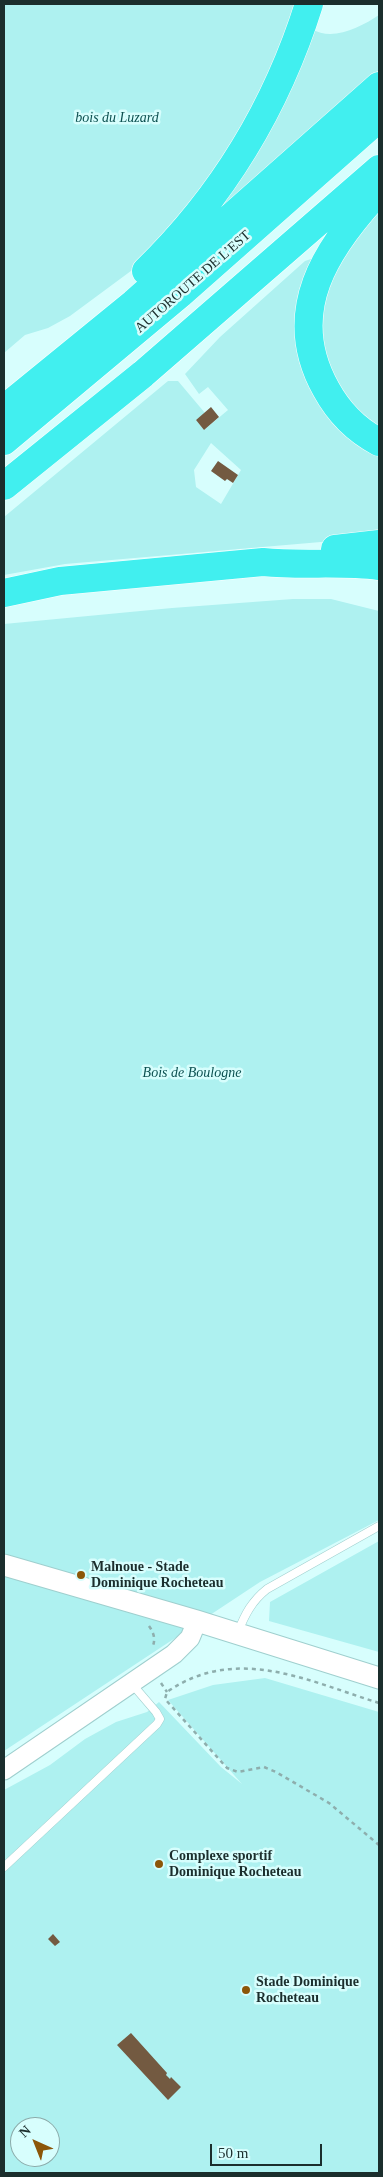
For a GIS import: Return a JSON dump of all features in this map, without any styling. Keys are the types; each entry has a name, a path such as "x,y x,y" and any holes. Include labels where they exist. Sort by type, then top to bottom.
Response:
{"highway":[{"path":"35,384 51,357 153,264 195,218 228,176 276,89 297,41 309,4"},
{"path":"4,409 134,303 379,86"},
{"name":"AUTOROUTE DE L’EST","path":"4,441 180,294 379,118"},
{"path":"4,486 143,374 379,168"},
{"path":"379,191 345,230 331,250 312,293 308,322 312,357 330,397 344,416 360,431 379,442"},
{"path":"263,562 290,552 379,544"},
{"path":"4,593 60,581 263,562 293,565 338,563 379,566"}],"main road":[{"path":"4,1565 197,1621 379,1678"}],"street":[{"path":"4,1770 131,1684 183,1646 190,1638 197,1621"}],"lane":[{"path":"238,1634 245,1614 256,1597 379,1526"},
{"path":"4,1868 157,1724 160,1719 156,1712 131,1684"}],"path":[{"path":"379,1702 281,1673 250,1667 222,1668 197,1675 167,1692 165,1699 227,1768 238,1772 264,1767 276,1772 329,1803 379,1844"}],"green space":[{"name":"bois du Luzard","path":"4,4 297,4 280,55 220,168 139,265 70,316 48,328 25,335 4,353"},
{"path":"379,15 379,70 222,208 220,206 312,29 320,33 337,33 355,28"},
{"path":"379,208 379,432 345,404 318,342 326,283 363,224"},
{"path":"313,260 301,322 379,452 379,537 65,564 4,575 4,517 168,381 178,381 205,413 196,420 204,430 228,410 208,387 199,394 185,374 220,337 305,261","holes":["211,443 241,470 221,504 196,487 194,470"]},
{"name":"Bois de Boulogne","path":"293,599 331,599 379,611 379,1520 260,1582 4,1751 4,624"},
{"path":"379,1541 379,1652 269,1621 270,1602"},
{"name":"Complexe sportif Dominique Rocheteau","path":"265,1678 379,1712 379,2173 4,2173 4,1790 50,1765 85,1739 116,1722 147,1712 159,1702 221,1767 242,1784 168,1700 213,1685"}],"building":[{"path":"211,407 219,417 204,430 196,420"},
{"path":"218,461 238,475 233,483 227,479 225,481 211,471"},
{"path":"53,1934 60,1942 55,1946 48,1939"},
{"path":"131,2033 167,2073 166,2075 170,2079 171,2077 181,2087 168,2100 117,2045"}],"place":[{"name":"Malnoue - Stade Dominique Rocheteau","path":"81,1575"},
{"name":"Complexe sportif Dominique Rocheteau","path":"159,1864"},
{"name":"Stade Dominique Rocheteau","path":"246,1990"}]}
